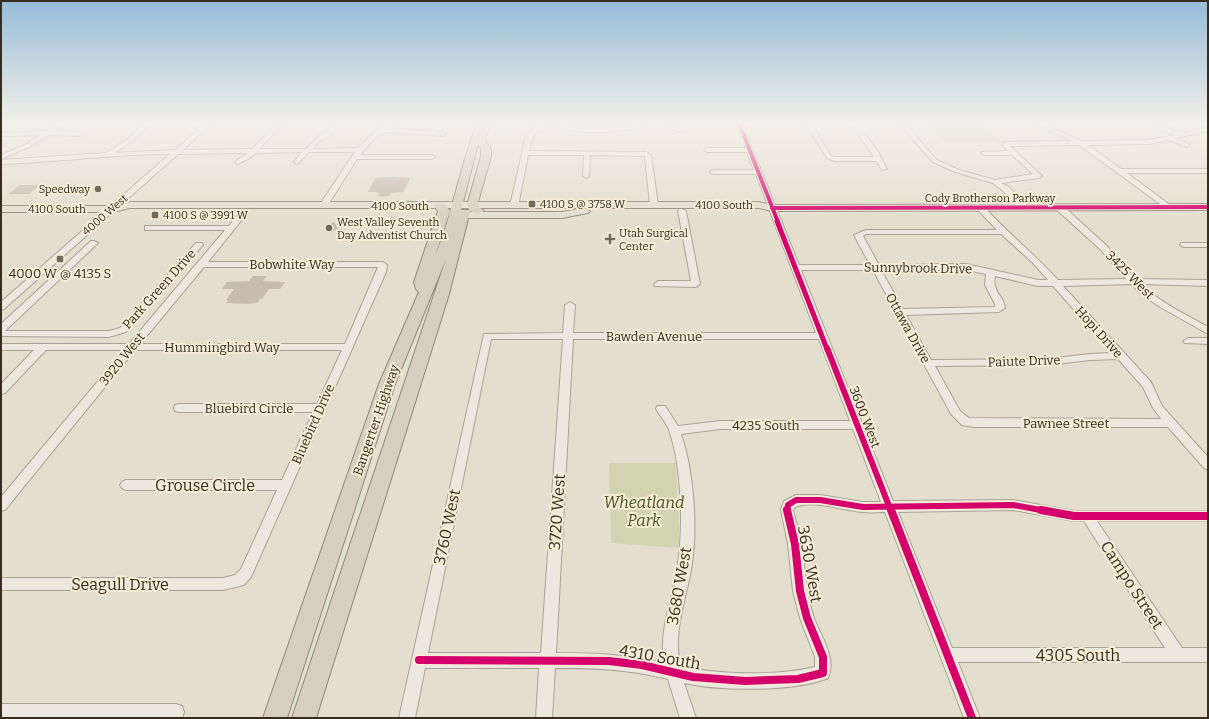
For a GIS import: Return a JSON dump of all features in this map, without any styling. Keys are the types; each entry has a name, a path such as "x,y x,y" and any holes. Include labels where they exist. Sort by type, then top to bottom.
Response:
{"highway":[{"name":"Bangerter Highway","path":"304,718 454,256 470,157"},
{"path":"461,208 486,157"},
{"name":"Bangerter Highway","path":"275,718 388,384 424,294 440,260 461,208"},
{"path":"404,410 404,382 426,314 427,307 424,294"}],"main road":[{"path":"184,212 205,209 312,209 357,202 562,215 585,212 600,208 679,208 698,205"},
{"name":"4100 South","path":"1,209 113,209 130,205 334,206 585,212 761,211 772,208"},
{"name":"4100 South","path":"113,209 122,212 244,212 514,206 759,205 772,208"},
{"name":"Cody Brotherson Parkway","path":"772,208 1208,207"}],"street":[{"path":"1,162 51,160 84,157"},
{"name":"4000 West","path":"1,307 171,157"},
{"path":"238,162 248,157"},
{"path":"297,162 302,157"},
{"path":"323,206 354,157 432,157"},
{"path":"514,206 524,157"},
{"path":"586,176 587,157"},
{"path":"649,157 654,205"},
{"name":"3600 West","path":"752,157 972,718"},
{"path":"829,157 831,158 877,159 884,169"},
{"path":"931,157 950,171 995,182 1007,190 1024,208"},
{"path":"995,182 1015,178 1039,176 1018,157"},
{"path":"1100,157 1168,208"},
{"path":"1120,171 1208,171"},
{"path":"713,172 758,172"},
{"name":"Hopi Drive","path":"980,208 1002,232 1030,255 1121,356 1147,386 1156,405 1208,465"},
{"name":"3425 West","path":"1060,208 1106,250 1118,266 1156,301 1208,331"},
{"path":"658,284 696,284 682,211"},
{"name":"3920 West","path":"1,506 244,212"},
{"path":"148,228 230,228"},
{"name":"Ottawa Drive","path":"962,420 954,412 858,238 859,233 1002,232"},
{"path":"1,329 94,243"},
{"name":"Park Green Drive","path":"1,332 3,334 109,334 123,330 199,245"},
{"path":"1184,245 1208,245"},
{"name":"Bobwhite Way","path":"180,266 383,265"},
{"name":"Bluebird Drive","path":"239,581 248,568 382,272 383,265"},
{"name":"Sunnybrook Drive","path":"795,268 966,267 1032,282 1056,283 1133,281 1208,283"},
{"path":"43,270 65,270"},
{"path":"899,312 995,311 1000,308 1000,304 989,285 990,272"},
{"name":"3720 West","path":"544,718 570,305"},
{"name":"Bawden Avenue","path":"487,336 822,336"},
{"name":"3760 West","path":"407,718 487,336"},
{"path":"1188,341 1208,340"},
{"name":"Hummingbird Way","path":"1,347 347,347"},
{"path":"1,390 43,347"},
{"name":"Paiute Drive","path":"927,363 1047,362 1083,357 1121,356"},
{"name":"Bluebird Circle","path":"179,408 320,408"},
{"name":"3680 West","path":"661,409 675,431 682,463 688,521 686,557 670,632 670,651 674,673 688,718"},
{"name":"Pawnee Street","path":"962,420 974,423 1171,422"},
{"name":"4235 South","path":"675,431 720,426 857,425"},
{"name":"Grouse Circle","path":"126,485 285,485"},
{"name":"3630 West","path":"823,673 823,657 807,618 800,591 795,544 787,510 788,505 796,500 820,500 858,506 889,506"},
{"path":"889,506 1013,506 1030,507 1061,514 1087,516 1208,516"},
{"name":"Campo Street","path":"1087,516 1178,655"},
{"name":"Seagull Drive","path":"1,584 223,584 239,581"},
{"name":"4305 South","path":"947,655 1208,655"},
{"name":"4310 South","path":"419,660 609,661 642,665 693,677 745,681 798,679 823,673"},
{"path":"1,712 174,715"}],"green space":[{"name":"Wheatland Park","path":"609,463 676,463 680,548 611,543"}],"building":[{"path":"375,178 410,178 404,192 391,193 389,196 383,197 378,196 379,193 368,192"},
{"path":"20,185 40,185 29,194 8,194"},
{"path":"334,222 338,229 329,233 325,225"},
{"path":"253,276 267,276 263,281 285,282 280,289 269,289 257,303 226,303 228,300 226,300 234,289 222,289 227,282 249,281"}],"cycle path":[{"path":"752,157 972,718"},
{"path":"772,208 1208,207"},
{"path":"419,660 609,661 642,665 693,677 745,681 798,679 823,673 823,657 807,618 800,591 795,544 787,510 788,505 796,500 820,500 863,507 1013,505 1074,516 1208,516"}],"place":[{"name":"Speedway","path":"98,189"},
{"name":"4100 S @ 3758 W","path":"532,204"},
{"name":"4100 S @ 3991 W","path":"155,215"},
{"name":"West Valley Seventh Day Adventist Church","path":"329,228"},
{"name":"Utah Surgical Center","path":"610,239"},
{"name":"4000 W @ 4135 S","path":"60,259"}]}
